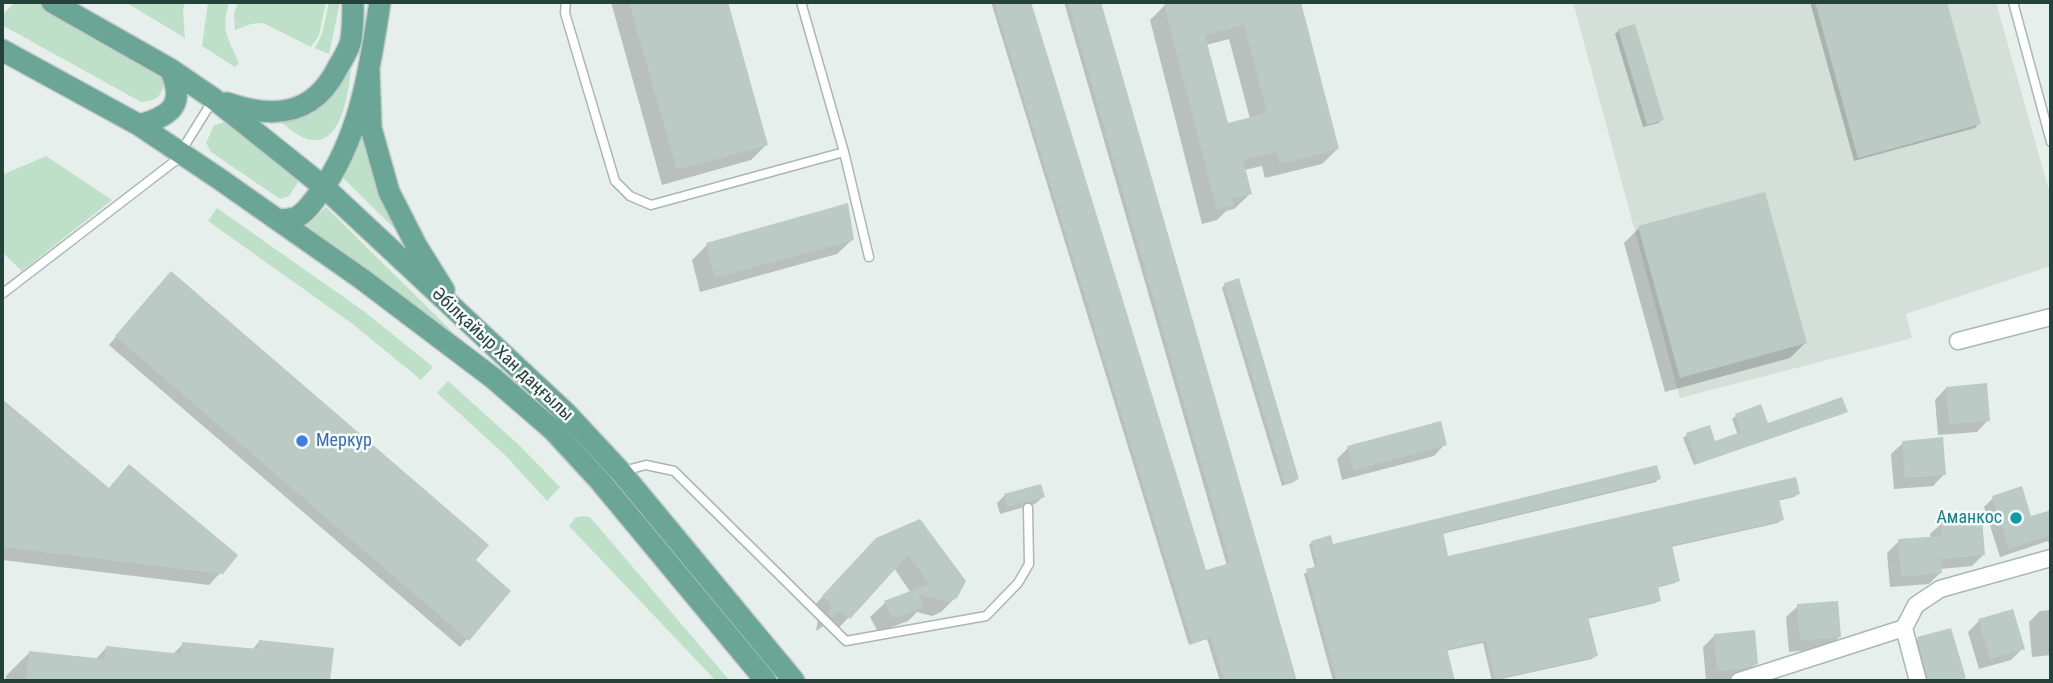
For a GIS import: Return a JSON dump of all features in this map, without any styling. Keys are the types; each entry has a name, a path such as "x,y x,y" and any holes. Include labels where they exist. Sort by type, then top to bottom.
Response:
{"main road":[{"name":"Әбілқайыр Хан даңғылы","path":"52,2 170,69 214,99 324,187 566,413 620,471 794,681"},
{"path":"214,99 246,110 285,113 311,103 329,84 350,43 354,2"},
{"path":"279,220 298,217 324,187 341,160 369,72 380,2"},
{"name":"Әбілқайыр Хан даңғылы","path":"2,50 139,125 362,279 494,378 554,430 600,481 766,681"},
{"path":"139,125 158,120 175,102 178,87 170,69"},
{"path":"369,72 371,128 389,192 416,245 462,318"}],"street":[{"path":"1958,341 2051,317"},
{"path":"1918,681 1904,628 1916,605 1940,589 2051,558"},
{"path":"1739,681 1904,628"}],"lane":[{"path":"566,2 565,13 615,181 630,196 652,205 844,152"},
{"path":"801,2 844,152 869,257"},
{"path":"2013,2 2051,142"},
{"path":"2,294 175,161 214,99"},
{"path":"620,471 646,465 674,471 846,641 986,616 1018,583 1029,564 1028,508"}],"shaded area":[{"path":"1573,2 1996,2 2051,198 2051,266 1906,314 1912,338 1680,398"}],"green space":[{"path":"15,2 39,2 160,70 165,82 160,95 151,101 141,102 2,25 2,15"},
{"path":"125,2 185,2 185,38"},
{"path":"208,2 229,2 225,27 239,63 235,67 202,46"},
{"path":"238,2 326,2 319,35 311,47 263,23 235,30 234,14"},
{"path":"329,2 340,2 329,54 315,48 322,34"},
{"path":"351,70 348,93 340,119 326,138 315,140 302,137 276,118 338,87"},
{"path":"230,121 296,174 298,182 289,196 280,199 211,152 206,143 214,125"},
{"path":"362,128 399,233 343,178"},
{"path":"46,156 112,200 22,271 2,252 2,175"},
{"path":"326,207 491,370 307,226"},
{"path":"217,208 365,312 433,367 421,380 354,325 208,221"},
{"path":"448,381 517,443 560,487 547,501 506,456 437,393"},
{"path":"590,517 730,681 716,681 569,526 575,518"}],"building":[{"path":"629,2 728,2 768,145 677,170"},
{"path":"994,2 1031,2 1206,570 1230,563 1068,2 1101,2 1297,681 1224,681 1211,637 1192,643"},
{"path":"1301,2 1339,149 1280,164 1277,152 1243,160 1252,194 1232,199 1234,205 1217,210 1164,4","holes":["1244,25 1267,113 1228,123 1205,35"]},
{"path":"1815,2 1947,2 1981,124 1858,158"},
{"path":"1635,24 1664,120 1647,125 1618,29"},
{"path":"1765,192 1807,343 1680,378 1638,226"},
{"path":"848,203 854,240 715,278 706,243"},
{"name":"Меркур","path":"171,271 489,545 476,560 511,591 469,641 115,336"},
{"path":"1239,278 1299,479 1285,484 1224,283"},
{"path":"1987,383 1990,421 1949,424 1946,387"},
{"path":"1842,397 1848,412 1697,463 1686,433 1710,425 1715,441 1741,432 1735,414 1761,404 1768,423"},
{"path":"2,399 109,488 129,464 238,555 223,574 2,547"},
{"path":"1441,421 1447,445 1354,470 1347,446"},
{"path":"1943,437 1946,475 1905,478 1902,441"},
{"path":"1657,465 1661,479 1443,532 1448,556 1796,477 1800,494 1779,499 1784,520 1672,545 1680,581 1658,586 1661,601 1588,617 1598,656 1495,679 1486,640 1447,649 1455,681 1337,681 1306,569 1318,566 1311,541 1331,535 1333,544"},
{"path":"1041,484 1045,497 1007,507 1004,494"},
{"name":"Аманкос","path":"2022,486 2031,516 2051,510 2051,535 2009,549 1992,496"},
{"path":"1982,518 1985,555 1941,559 1942,573 1901,577 1898,539 1942,536 1941,521"},
{"path":"920,519 966,581 957,598 948,602 919,594 924,607 896,618 891,616 884,601 929,584 908,555 850,619 840,611 831,617 828,614 832,604 822,596 876,538"},
{"path":"1838,601 1841,637 1800,641 1797,604"},
{"path":"2013,609 2025,649 1990,659 1978,619"},
{"path":"1951,628 1966,678 1928,681 1917,637"},
{"path":"1755,630 1758,664 1743,669 1717,671 1714,634"},
{"path":"259,640 334,648 330,681 26,681 29,651 104,659 106,646 181,654 182,642 258,649"}],"place":[{"name":"Меркур","path":"302,441"},
{"name":"Аманкос","path":"2016,518"}]}
